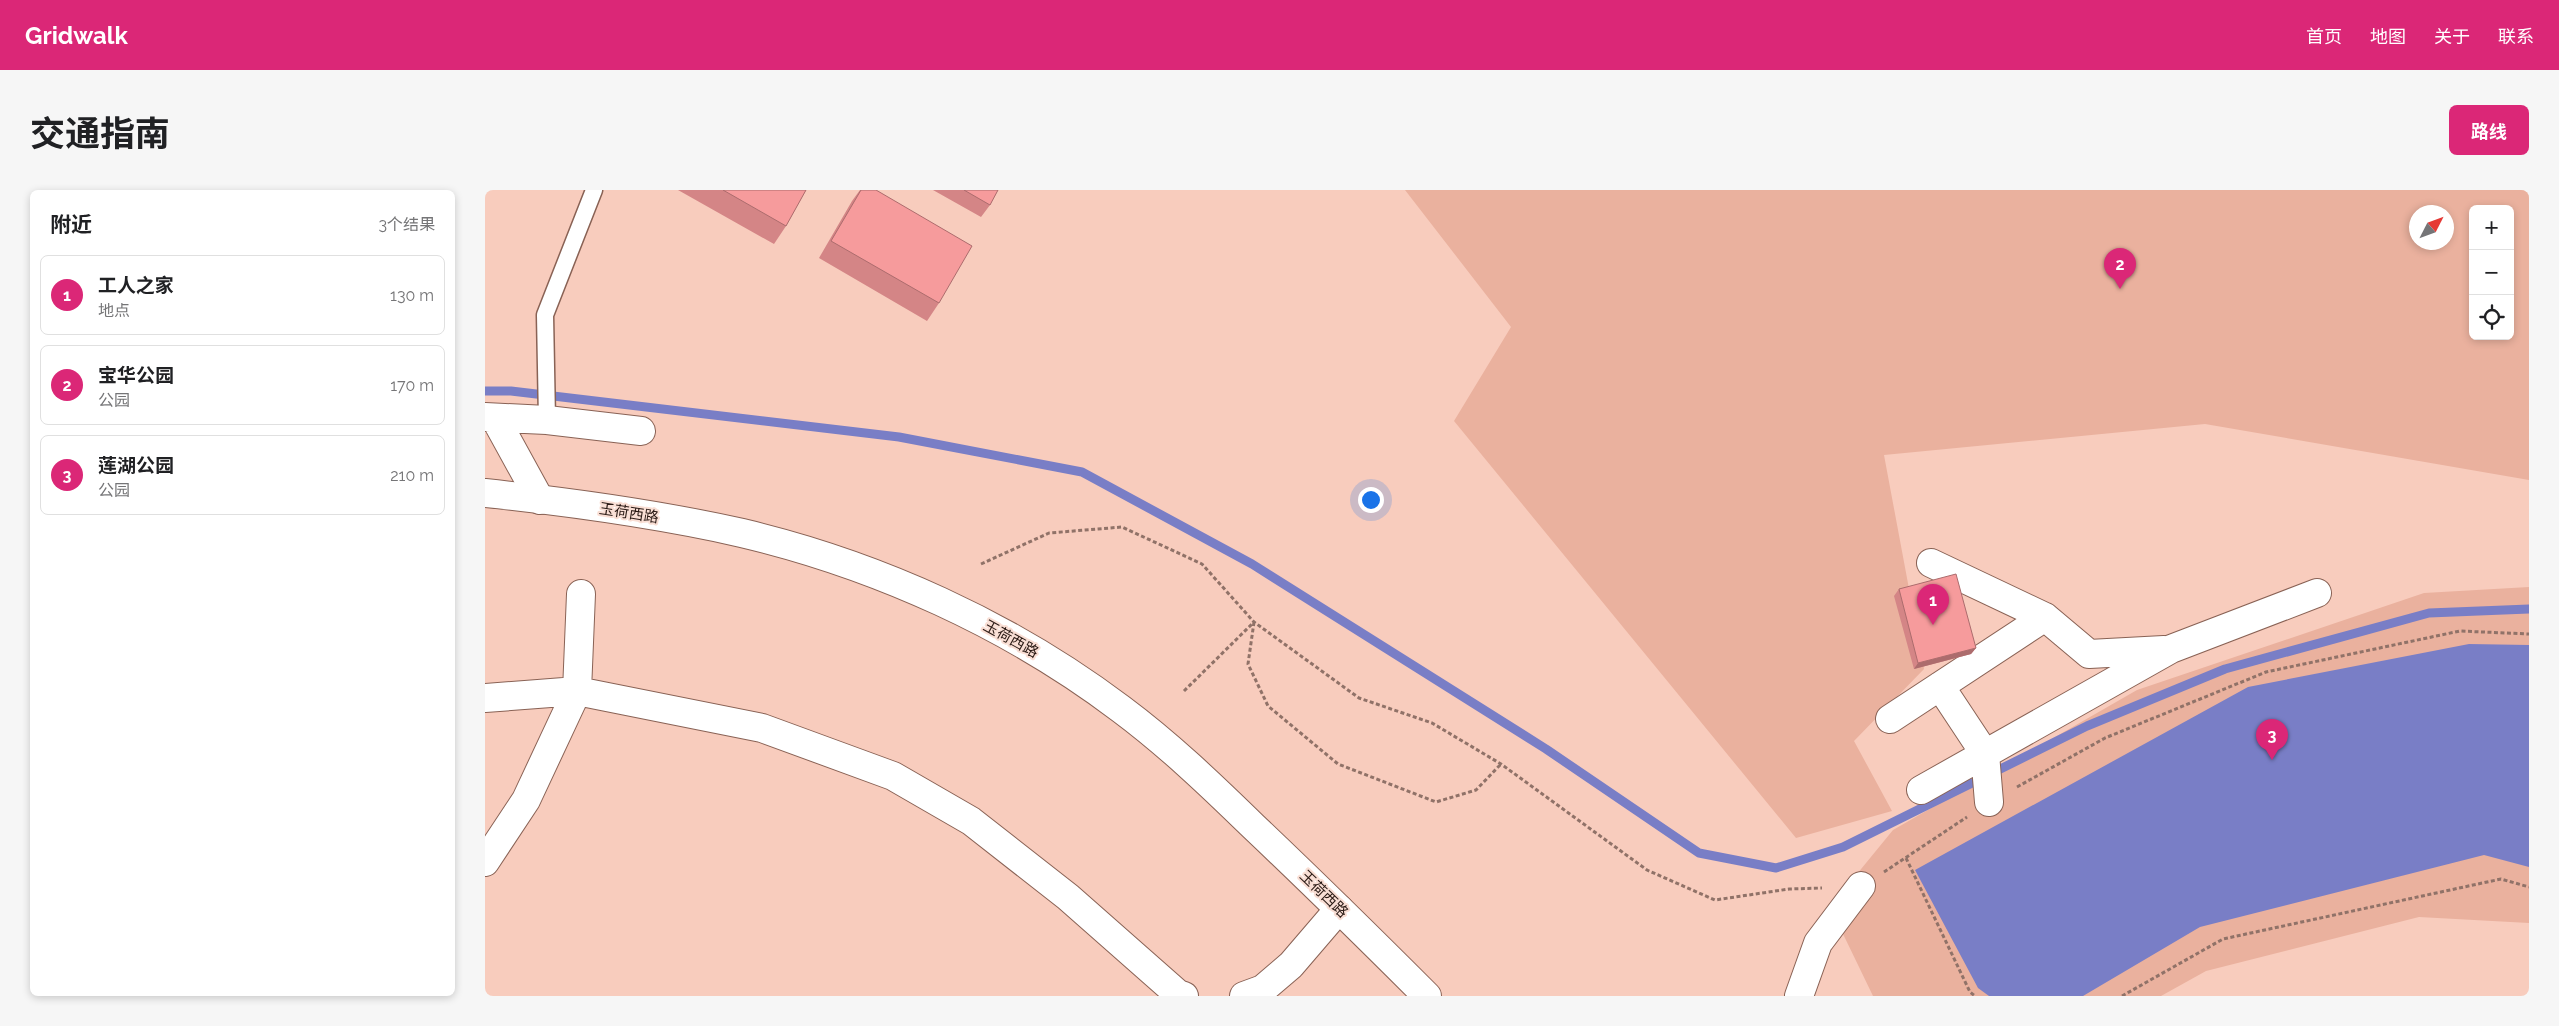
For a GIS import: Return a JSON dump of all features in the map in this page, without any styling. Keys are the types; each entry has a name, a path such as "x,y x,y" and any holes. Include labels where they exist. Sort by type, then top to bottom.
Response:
{"street":[{"path":"490,417 547,420 641,431"},
{"path":"490,417 540,500"},
{"name":"玉荷西路","path":"485,493 697,524 783,544 894,583 987,624 1091,686 1154,734 1223,797 1427,996"},
{"path":"1931,564 2045,617 2089,654 2171,649"},
{"path":"1921,790 2171,649 2317,592"},
{"path":"485,862 527,800 577,691 581,594"},
{"path":"1890,719 2045,617"},
{"path":"1940,686 1985,754 1989,802"},
{"path":"485,698 577,691 762,728 893,776 971,821 1068,897 1178,994 1184,996"},
{"path":"1799,996 1818,943 1861,886"},
{"path":"1244,996 1263,989 1291,965 1339,909"}],"lane":[{"path":"547,420 545,315 594,190"}],"path":[{"path":"981,564 1049,533 1122,527 1202,564 1254,622 1359,698 1432,723 1501,764 1647,870 1715,900 1789,889 1861,886 1989,802 2105,738 2266,672 2460,632 2529,634"},
{"path":"1184,691 1254,622"},
{"path":"1254,622 1248,664 1268,706 1337,764 1436,802 1476,790 1501,764"},
{"path":"1906,858 1970,992 1975,996"},
{"path":"2122,996 2223,939 2501,879 2529,887"}],"shaded area":[{"path":"1405,190 2529,190 2529,480 2205,424 1884,455 1924,669 1854,741 1892,811 1796,838 1454,421 1511,327"},
{"path":"2529,587 2529,923 2419,917 2206,971 2161,996 1873,996 1830,907 1893,830 2137,690 2424,593"}],"water":[{"path":"2469,644 2529,645 2529,867 2484,855 2200,927 2083,996 1989,996 1978,988 1915,870 2248,687"}],"building":[{"path":"723,190 806,190 786,226"},
{"path":"861,190 876,190 972,246 939,303 831,241"},
{"path":"964,190 998,190 990,205"},
{"path":"1956,574 1976,648 1918,663 1899,589"}],"waterway":[{"path":"485,391 511,391 899,437 1082,472 1252,564 1546,749 1699,853 1776,868 1843,847 2087,726 2225,669 2429,613 2529,609"}],"place":[{"name":"宝华公园","path":"2120,289"},
{"name":"工人之家","path":"1933,625"},
{"name":"莲湖公园","path":"2272,760"}]}
